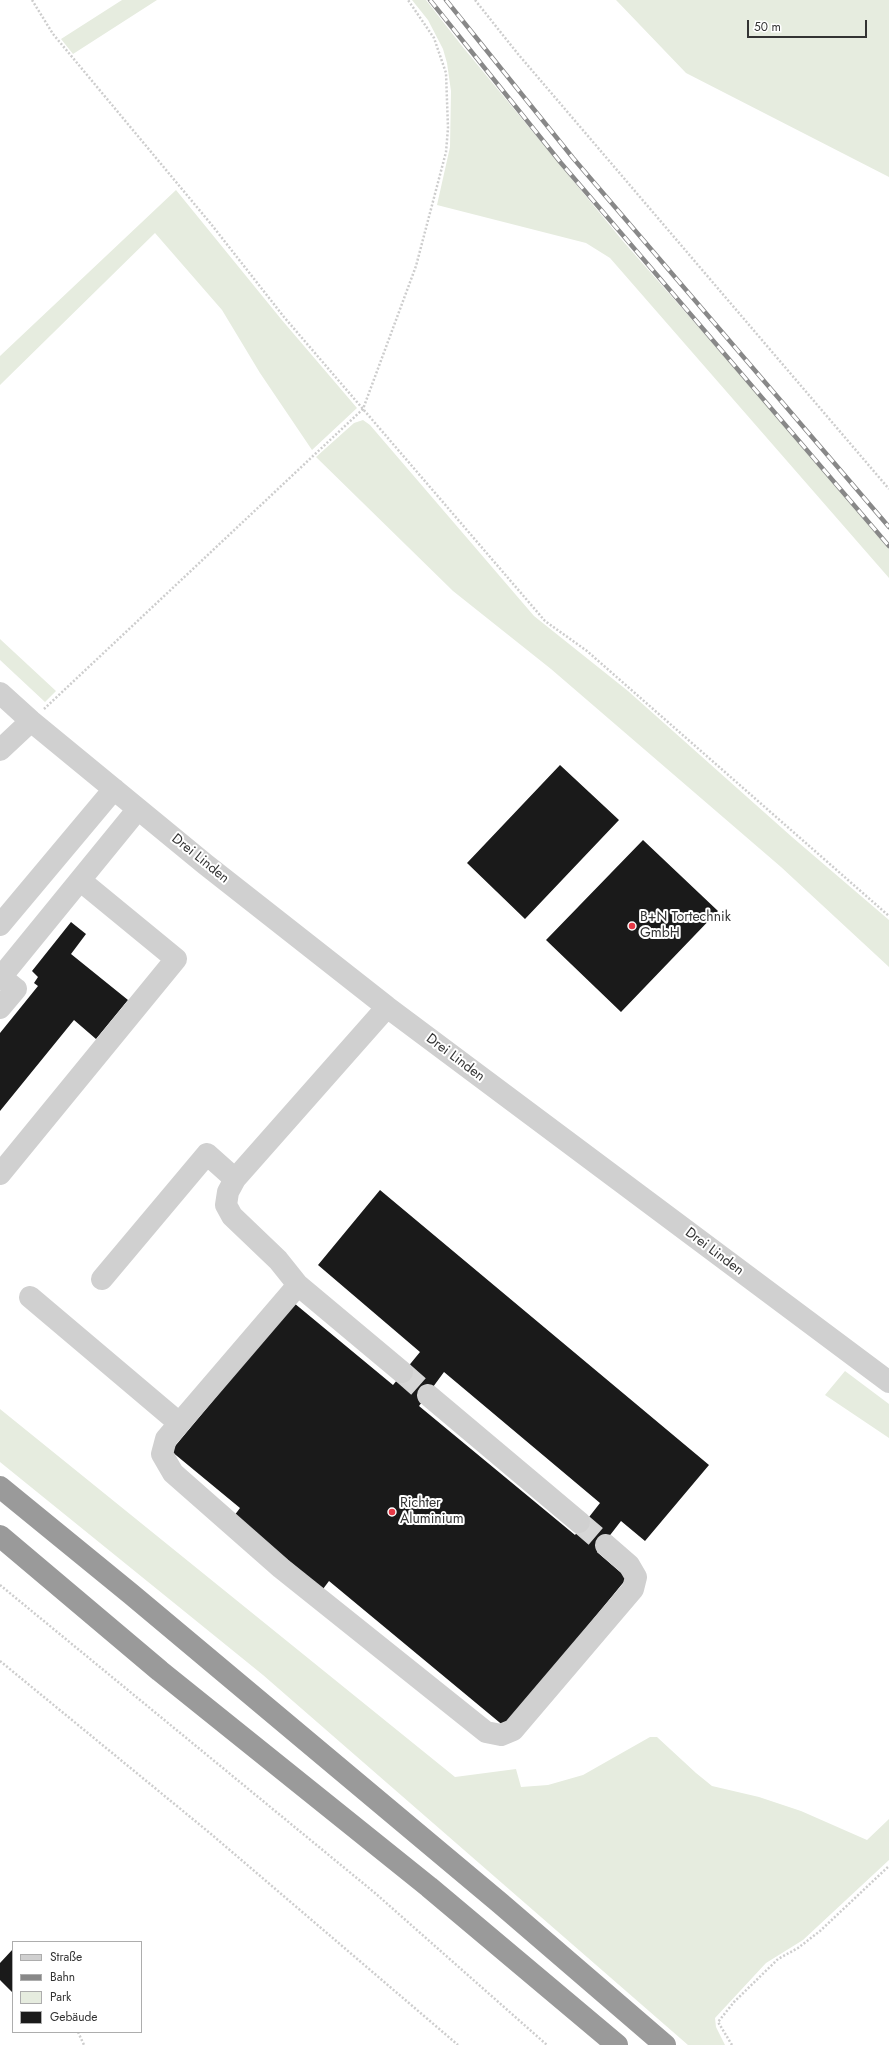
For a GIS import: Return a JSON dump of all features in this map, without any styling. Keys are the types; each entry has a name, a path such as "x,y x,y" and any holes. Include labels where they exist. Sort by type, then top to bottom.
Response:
{"highway":[{"path":"0,1487 137,1599 494,1898 665,2045"},
{"path":"0,1536 160,1671 430,1887 617,2045"}],"street":[{"name":"Drei Linden","path":"0,693 31,721 138,809 387,1006 889,1382"},
{"path":"0,750 31,721"},
{"path":"0,925 114,789"},
{"path":"0,1008 16,989 1,977 81,881 138,809"},
{"path":"0,1174 176,960 81,881"},
{"path":"387,1006 235,1179 228,1192 226,1205 232,1216 278,1260 298,1285 402,1372"},
{"path":"102,1279 207,1154 235,1179"},
{"path":"298,1285 166,1439 162,1454 173,1473 281,1568 486,1732 501,1735 513,1730 633,1589 636,1576 629,1565 606,1545"},
{"path":"30,1297 179,1423"},
{"path":"428,1395 579,1522"}],"path":[{"path":"32,0 53,34 211,224 284,317 545,621 598,660 889,916"},
{"path":"31,721 363,409 416,266 446,152 448,92 443,61 434,38 408,0"},
{"path":"475,0 523,60 889,489"},
{"path":"0,1585 375,1892 547,2045"},
{"path":"0,1660 211,1834 458,2045"},
{"path":"732,2045 718,2022 734,2002 778,1959 798,1948 820,1931 889,1866"},
{"path":"78,2033 84,2045"}],"green space":[{"path":"122,0 157,0 73,54 61,39"},
{"path":"412,0 426,0 462,46 622,240 730,363 889,549 889,578 610,258 586,243 437,205 450,147 451,91 447,63 443,49 428,20"},
{"path":"616,0 889,0 889,177 686,73"},
{"path":"176,190 281,319 357,408 312,450 260,373 222,310 155,233 0,385 0,356"},
{"path":"363,420 370,425 534,616 628,691 792,837 889,920 889,967 781,867 551,669 453,591 316,457 354,423"},
{"path":"0,639 56,691 45,702 0,660"},
{"path":"845,1371 889,1404 889,1438 825,1395"},
{"path":"0,1409 455,1777 516,1769 521,1787 548,1785 583,1775 650,1737 657,1737 712,1786 759,1797 801,1811 867,1840 889,1819 889,1860 803,1940 766,1963 715,2018 716,2027 725,2045 688,2045 263,1675 0,1462"}],"building":[{"path":"560,765 619,820 525,919 467,863"},
{"name":"B+N Tortechnik GmbH","path":"643,840 718,911 621,1012 546,940"},
{"path":"71,922 86,934 71,954 128,1000 96,1039 74,1020 0,1111 0,1033 38,986 34,983 38,977 32,971"},
{"name":"Richter Aluminium","path":"380,1190 709,1465 645,1541 621,1521 597,1552 627,1578 505,1727 329,1581 323,1589 234,1516 240,1508 171,1451 294,1303 393,1385 420,1352 318,1265","holes":["444,1372 600,1503 575,1535 419,1406"]},
{"path":"12,1950 12,1992 0,1980 0,1963"}],"tunnel":[{"path":"402,1372 428,1395"},
{"path":"579,1522 606,1545"}],"railway":[{"path":"430,0 561,163 889,546"},
{"path":"446,0 573,158 889,527"}],"place":[{"name":"B+N Tortechnik GmbH","path":"632,926"},
{"name":"Richter Aluminium","path":"392,1512"}]}
